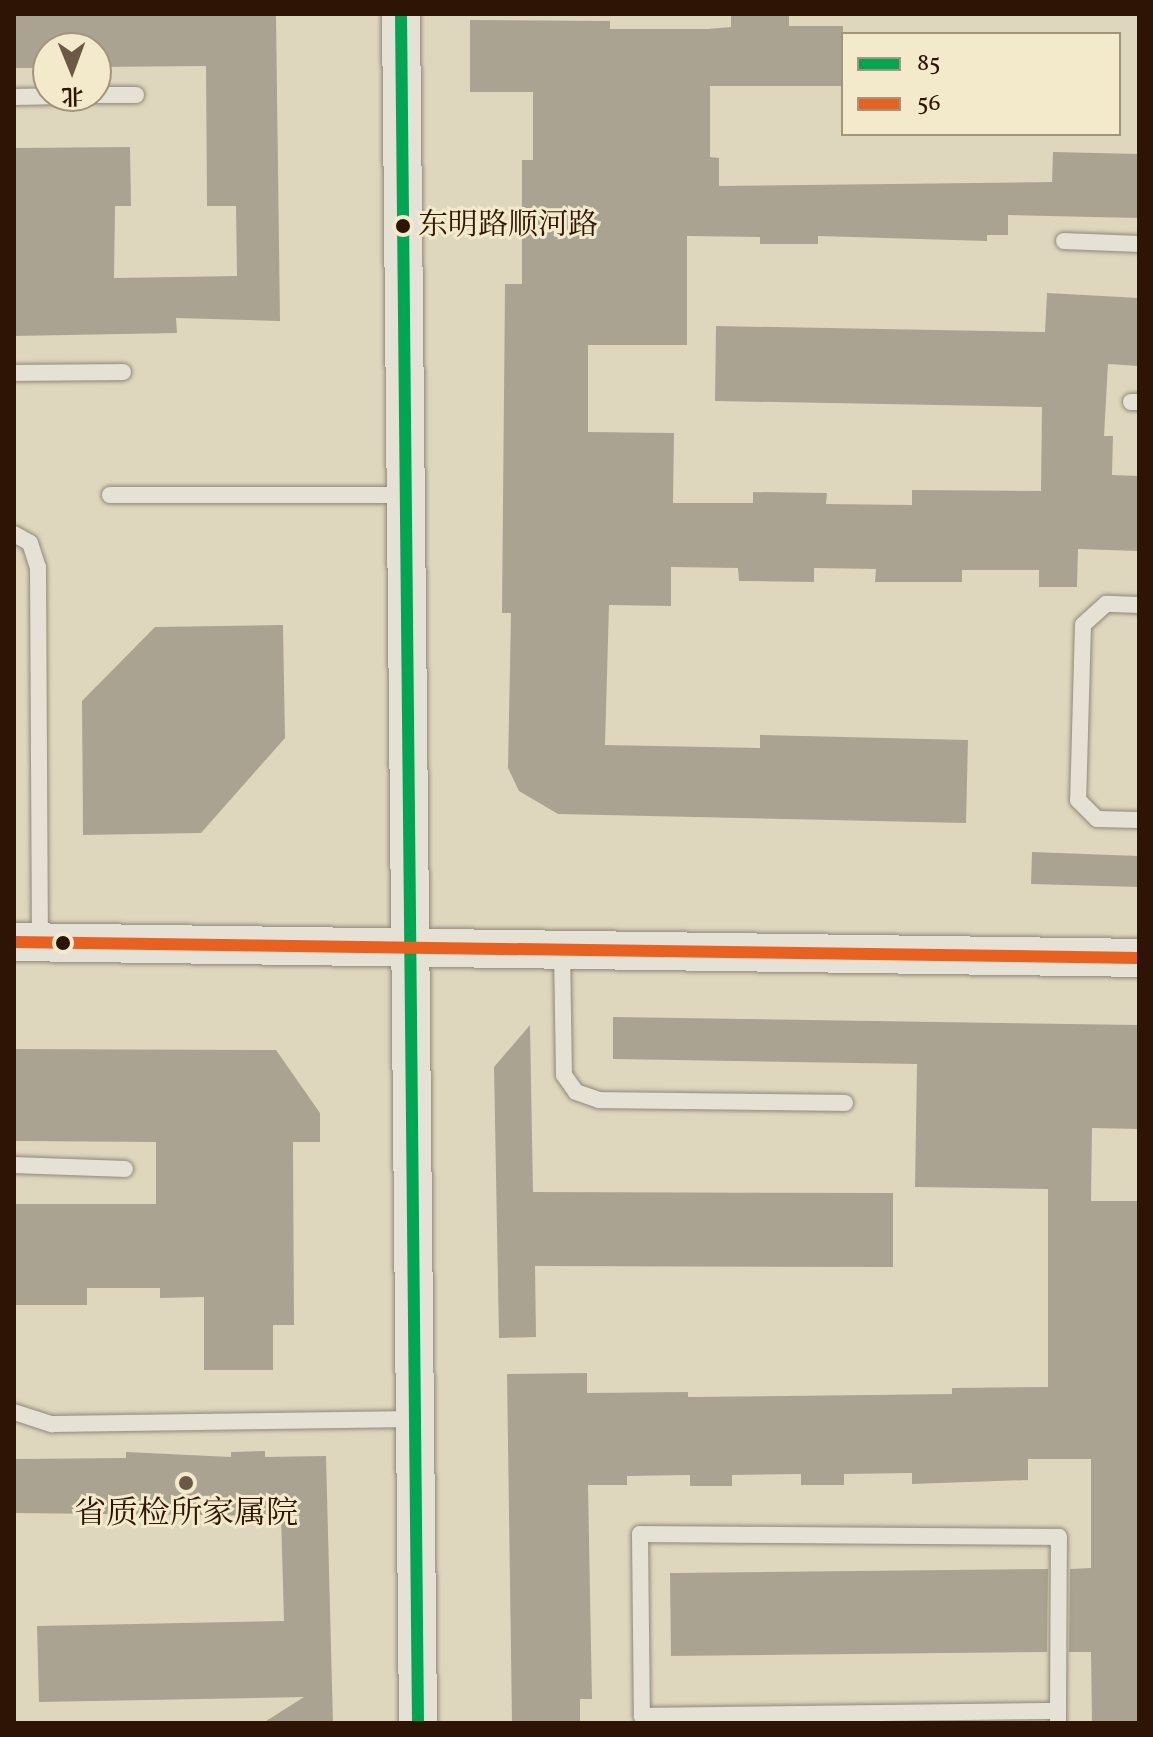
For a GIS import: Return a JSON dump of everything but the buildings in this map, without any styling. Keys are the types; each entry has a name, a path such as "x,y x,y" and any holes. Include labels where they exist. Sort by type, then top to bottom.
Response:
{"street":[{"path":"401,14 418,1723"},
{"path":"27,942 1139,958"}],"lane":[{"path":"112,95 136,95"},
{"path":"1064,241 1139,244"},
{"path":"14,373 123,372"},
{"path":"110,495 406,495"},
{"path":"14,534 30,543 38,567 27,942"},
{"path":"1139,605 1106,604 1083,625 1078,800 1097,819 1139,820"},
{"path":"562,949 564,1075 576,1092 599,1100 845,1103"},
{"path":"14,1165 125,1169"},
{"path":"14,1412 52,1424 415,1419"},
{"path":"640,1534 1059,1537 1058,1717 642,1716 640,1534"}],"transit line":[{"name":"85","path":"401,14 418,1723"},
{"name":"56","path":"14,942 1139,958"}],"place":[{"name":"东明路顺河路","path":"403,226"},
{"name":"省质检所家属院","path":"186,1483"}]}
